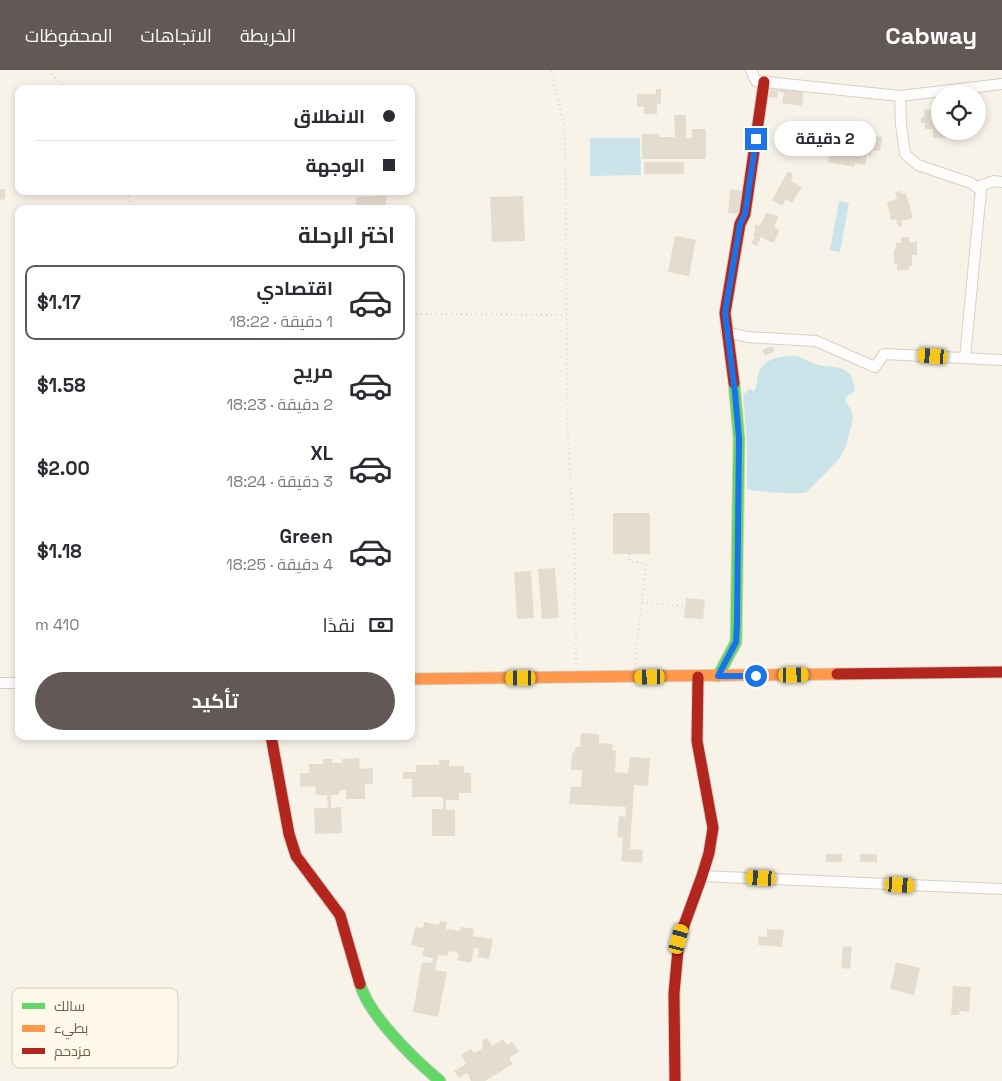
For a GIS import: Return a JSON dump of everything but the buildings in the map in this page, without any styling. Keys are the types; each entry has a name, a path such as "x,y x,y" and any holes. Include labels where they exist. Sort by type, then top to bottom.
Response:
{"street":[{"path":"751,70 756,81 900,96 1002,84"},
{"path":"718,676 736,642 739,438 725,313 740,224 745,214 764,82"},
{"path":"900,96 905,154 918,165 971,182 981,190 965,358"},
{"path":"977,187 994,181 1002,182"},
{"path":"726,332 747,337 816,342 875,367 884,354 1002,360"},
{"path":"415,679 634,678 1002,672"},
{"path":"675,1081 674,993 679,939 702,876 709,853 713,828 697,741 698,677"},
{"path":"0,683 15,683"},
{"path":"272,740 289,834 296,856 340,915 360,988 375,1011 414,1060 440,1081"},
{"path":"702,876 1002,890"}],"path":[{"path":"48,70 62,85"},
{"path":"551,70 563,120 565,140 568,442 575,554 576,678"},
{"path":"415,314 566,315"},
{"path":"629,554 630,562 646,563 634,678"},
{"path":"642,602 683,606"}],"water":[{"path":"590,138 640,138 641,175 590,176"},
{"path":"839,201 849,203 840,252 830,250"},
{"path":"797,356 819,365 844,369 851,376 855,391 847,396 845,400 852,412 853,419 846,446 839,459 807,492 777,493 747,489 747,442 743,395 749,389 754,391 759,372 770,360 780,357"}],"traffic: fast":[{"path":"718,676 736,642 739,438 734,383"},
{"path":"360,984 373,1010 394,1037 440,1081"}],"traffic: slow":[{"path":"415,679 837,674"}],"traffic: jam":[{"path":"734,383 725,313 740,224 745,214 764,82"},
{"path":"837,674 1002,672"},
{"path":"675,1081 674,993 679,939 702,876 709,853 713,828 697,741 698,677"},
{"path":"272,740 289,834 296,856 340,915 360,984"}],"route":[{"path":"756,139 745,214 740,224 725,313 739,438 737,623 736,642 718,676 756,676"}]}
